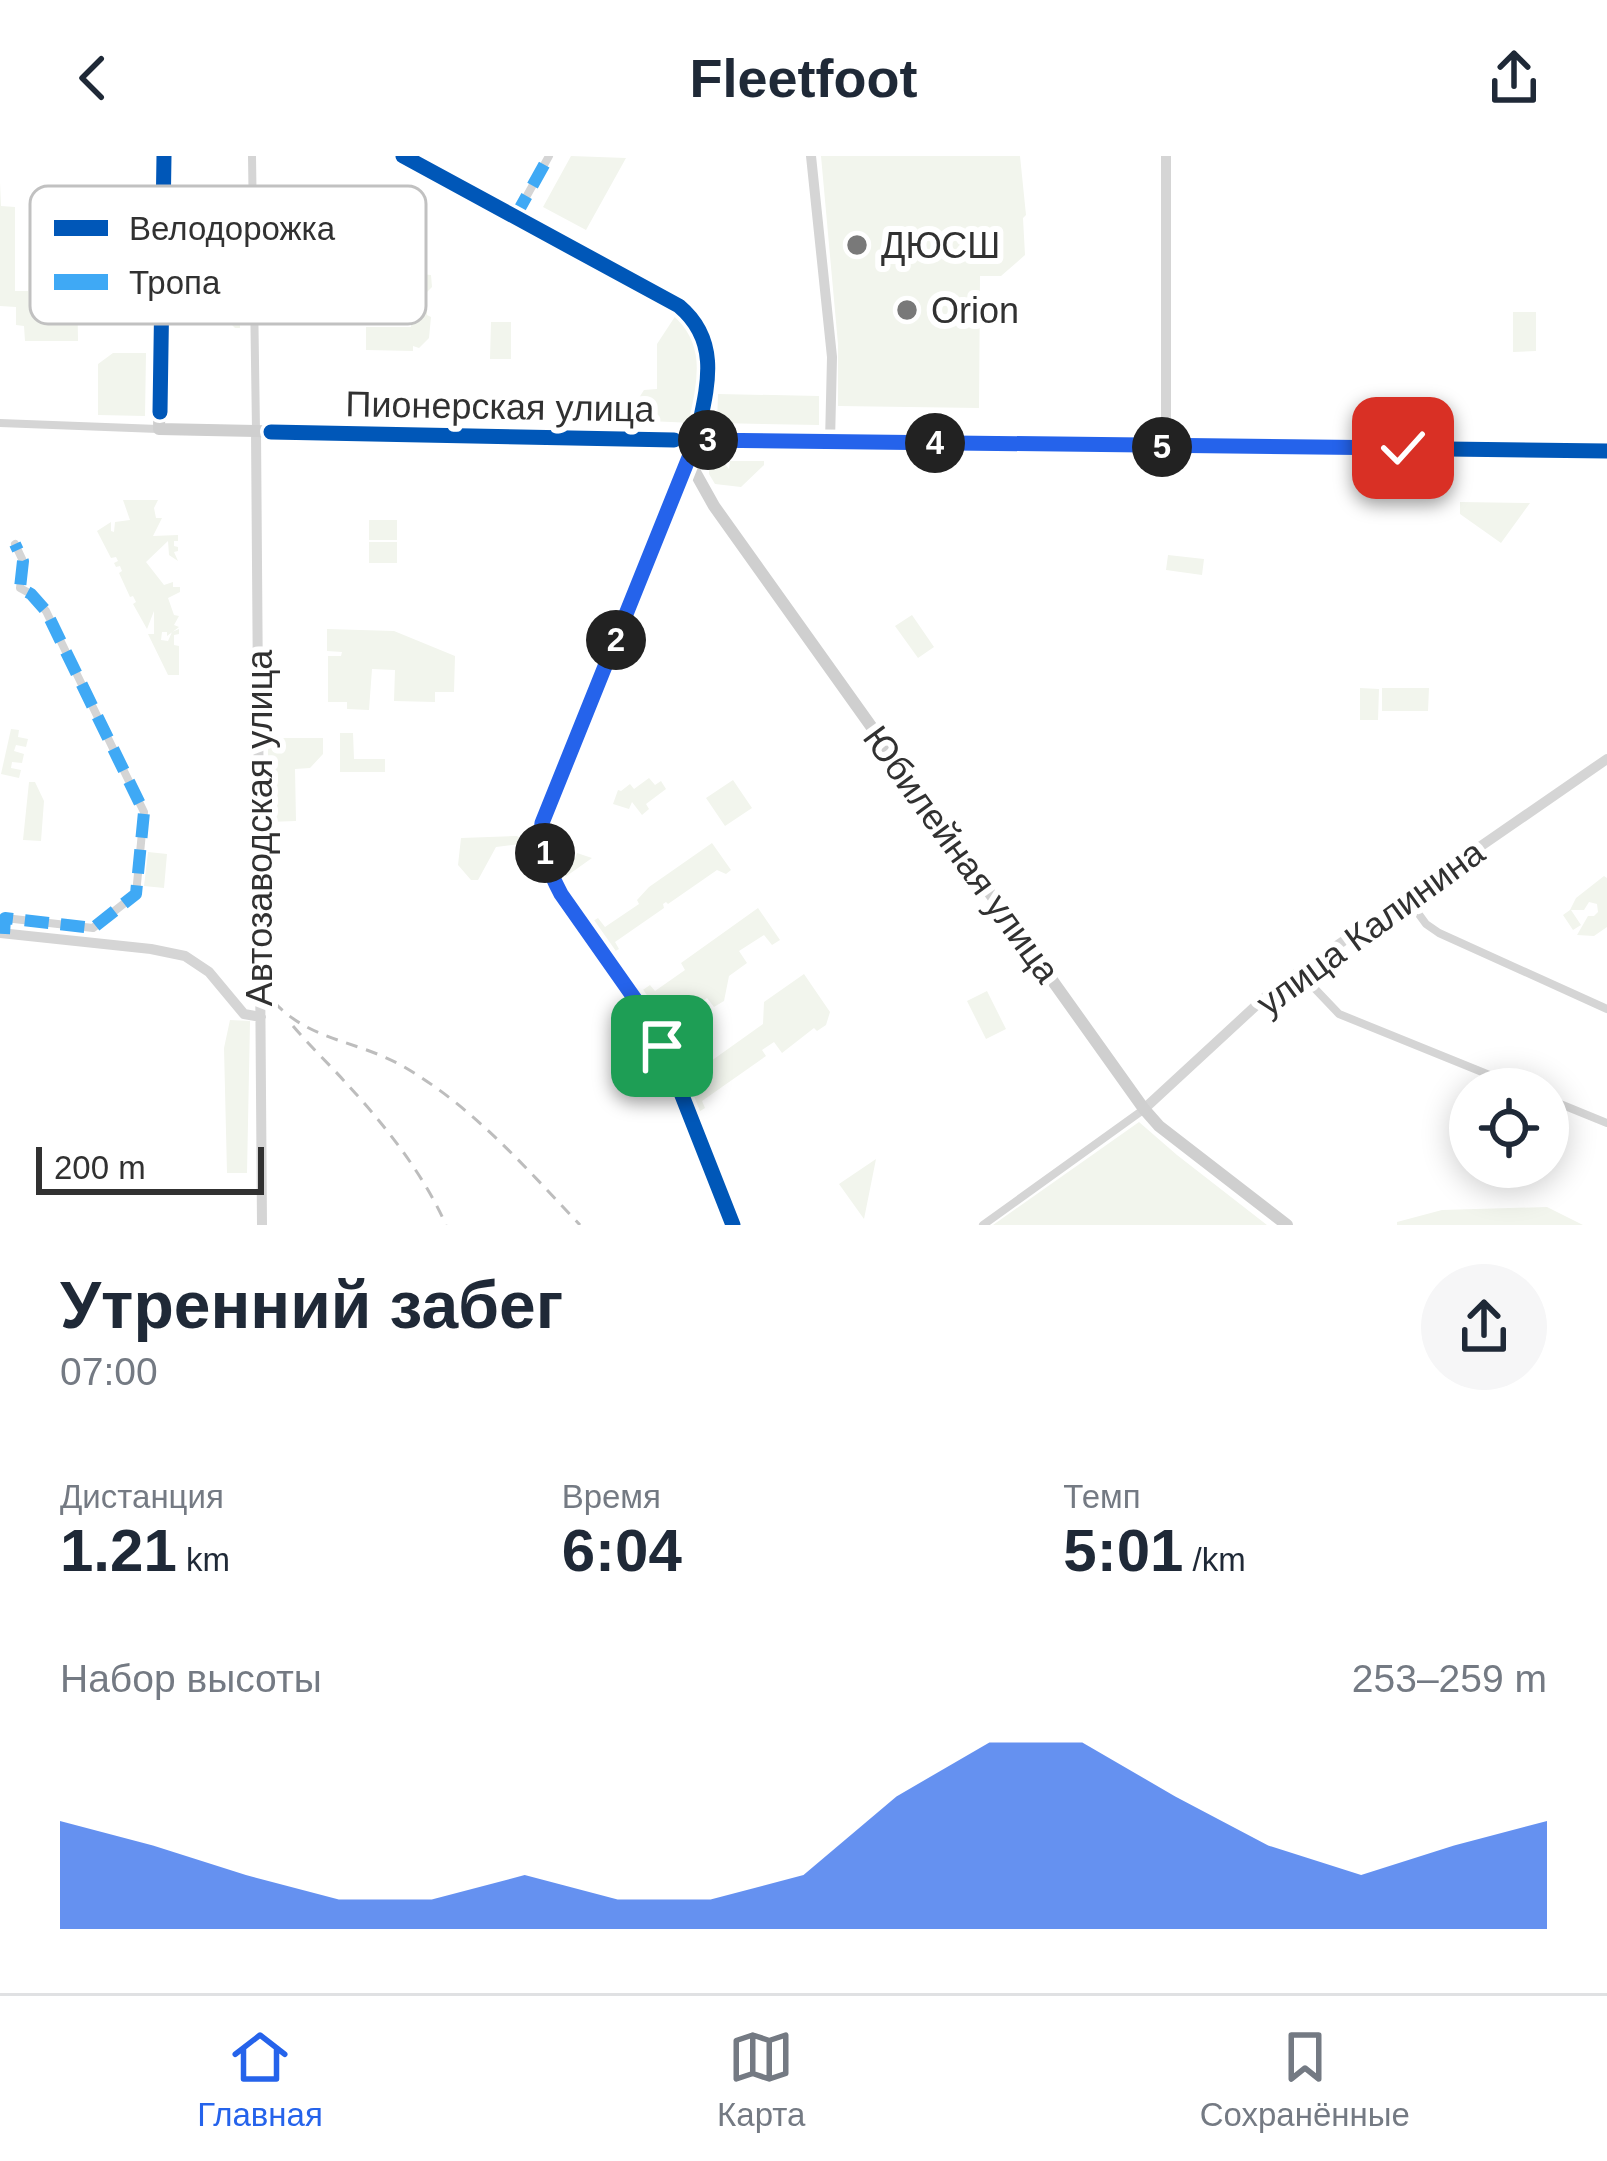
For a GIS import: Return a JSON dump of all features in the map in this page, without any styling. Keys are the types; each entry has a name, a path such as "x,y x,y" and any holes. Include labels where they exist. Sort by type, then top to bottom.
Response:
{"main road":[{"path":"163,186 164,156"},
{"path":"159,429 161,324"},
{"name":"Пионерская улица","path":"159,429 696,440"},
{"path":"689,472 696,440"},
{"name":"Юбилейная улица","path":"689,472 1144,1109 1159,1126 1287,1225"}],"street":[{"path":"252,156 252,186"},
{"path":"403,156 667,299 697,323 708,368 696,440"},
{"path":"515,217 549,156"},
{"path":"811,156 832,358 830,442"},
{"path":"1166,156 1166,447"},
{"path":"254,324 256,431"},
{"path":"0,423 159,429"},
{"name":"Автозаводская улица","path":"256,431 262,1225"},
{"name":"Пионерская улица","path":"696,440 1607,451"},
{"path":"689,472 540,835 561,894 659,1037 733,1225"},
{"path":"15,544 23,561 20,588 46,610 144,812 136,893 93,928 5,918 2,933 185,956 209,972 244,1014 260,1017"},
{"name":"улица Калинина","path":"1144,1109 1274,989 1607,759"},
{"path":"1406,898 1439,933 1607,1009"},
{"path":"1299,972 1339,1014 1472,1068"},
{"path":"1569,1108 1607,1123"},
{"path":"983,1225 1144,1109"}],"shaded area":[{"path":"571,156 626,158 586,230 543,207"},
{"name":"Orion","path":"821,156 1020,156 1025,255 1001,276 980,276 979,408 838,406 838,344"},
{"path":"0,182 1,206 15,207 15,291 28,291 30,218 30,324 78,324 78,341 25,341 24,326 16,325 16,307 0,306"},
{"path":"427,305 429,338 419,348 366,350 366,327 426,324"},
{"path":"678,312 700,350 694,423 625,420 644,390 657,389 657,344"},
{"path":"1513,312 1536,312 1536,351 1513,352"},
{"path":"491,322 511,322 511,359 490,359"},
{"path":"113,353 146,353 145,416 98,415 98,364"},
{"path":"718,394 819,396 819,425 717,423"},
{"path":"709,451 715,451 729,469 730,461 764,461 764,465 741,487 715,484 709,474"},
{"path":"123,500 158,500 156,518 162,518 153,536 178,535 174,546 178,551 174,552 178,561 169,555 168,541 146,562 164,585 173,582 173,587 180,587 180,592 168,598 174,615 179,616 174,625 179,627 173,632 179,629 174,645 179,646 179,675 168,675 148,634 154,634 154,611 147,629 119,573 120,566 114,563 116,557 111,558 97,531 111,522 114,532 115,522 130,520"},
{"path":"1460,502 1530,503 1501,543 1460,514"},
{"path":"369,520 397,520 397,540 369,540"},
{"path":"369,542 397,542 397,563 369,563"},
{"path":"1168,555 1204,559 1202,575 1166,570"},
{"path":"912,615 934,647 918,658 895,626"},
{"path":"327,629 394,631 455,656 454,692 435,692 435,702 394,701 395,670 372,669 369,710 347,709 347,702 328,702 328,656 342,652 327,651"},
{"path":"1360,688 1379,689 1378,720 1360,720"},
{"path":"1382,688 1429,688 1428,711 1382,711"},
{"path":"268,722 274,722 275,738 323,738 323,754 310,768 295,769 296,821 268,822"},
{"path":"11,729 28,739 26,747 16,745 14,751 24,754 22,763 12,762 11,768 21,770 19,778 1,774"},
{"path":"340,733 353,733 354,759 385,759 385,772 340,772"},
{"path":"649,778 655,785 661,781 666,789 646,804 649,809 642,815 632,802 629,809 613,804 618,790 630,784 634,789"},
{"path":"733,780 752,808 725,826 706,798"},
{"path":"29,782 35,782 44,801 41,841 23,840"},
{"path":"517,836 529,843 496,847 478,880 471,880 458,865 461,838"},
{"path":"553,838 565,849 562,859 573,863 577,853 592,858 561,880 547,841"},
{"path":"712,843 731,870 726,874 717,870 663,904 664,908 615,942 619,949 612,953 590,923 598,918 605,927 639,904 637,900 649,887"},
{"path":"148,852 167,854 164,888 144,886"},
{"path":"1604,876 1607,927 1594,936 1577,935 1588,916 1598,912 1597,904 1589,902 1584,910 1571,910 1581,925 1573,930 1563,915"},
{"path":"758,908 780,940 772,945 764,935 739,951 747,963 729,976 724,1001 714,1007 707,998 667,1026 673,1036 667,1040 637,994 650,985 655,991 685,970 681,963"},
{"path":"804,974 830,1012 826,1025 817,1031 814,1028 782,1053 774,1042 762,1050 766,1056 702,1101 705,1108 697,1113 683,1081 763,1024 764,1002"},
{"path":"987,991 1006,1029 986,1039 967,1001"},
{"path":"230,1020 250,1021 247,1173 227,1173 224,1048"},
{"path":"1139,1122 1267,1225 993,1225"},
{"path":"876,1159 864,1219 839,1184"},
{"path":"1547,1207 1583,1225 1397,1225 1442,1210"}],"railway":[{"path":"274,1002 304,1025 388,1059 431,1084 499,1140 580,1225"},
{"path":"293,1026 388,1132 446,1225"}],"marked path":[{"path":"515,217 549,156"},
{"path":"4,934 5,918 93,928 136,894 144,812 46,611 20,588 23,561 15,544"}],"cycle path":[{"path":"164,156 164,186"},
{"path":"403,156 679,306 702,336 708,368 696,440 541,832 546,860 561,894 659,1037 733,1225"},
{"path":"160,412 161,324"},
{"path":"271,432 674,440"},
{"path":"709,440 1607,451"}],"place":[{"name":"ДЮСШ","path":"857,245"},
{"name":"Orion","path":"907,310"}],"route":[{"path":"662,1046 649,1019 561,894 540,835 696,440 1403,448"}]}
